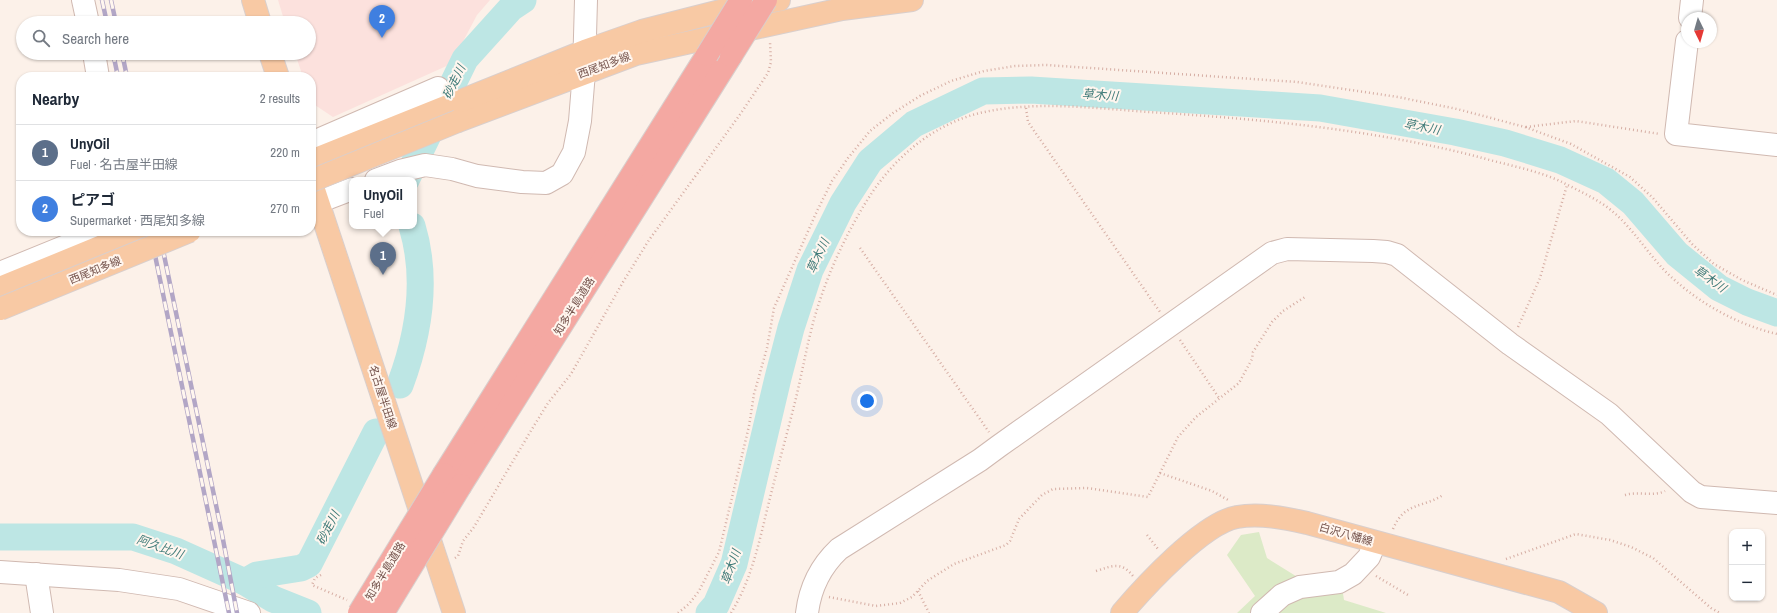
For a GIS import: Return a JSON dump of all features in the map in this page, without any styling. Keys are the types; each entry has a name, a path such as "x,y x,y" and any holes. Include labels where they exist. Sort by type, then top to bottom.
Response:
{"highway":[{"name":"知多半島道路","path":"383,613 453,479 741,0"},
{"name":"知多半島道路","path":"353,607 453,479 731,56 766,0"}],"main road":[{"path":"253,0 258,16"},
{"name":"西尾知多線","path":"316,159 449,104 642,30 736,7 779,0"},
{"name":"西尾知多線","path":"316,178 449,104 584,72 636,54 842,9 912,0"},
{"path":"272,60 276,72"},
{"name":"名古屋半田線","path":"316,196 454,613"},
{"name":"西尾知多線","path":"0,288 127,236"},
{"name":"西尾知多線","path":"0,309 178,236"},
{"name":"白沢八幡線","path":"1122,613 1141,591 1170,562 1213,526 1236,517 1252,516 1284,518 1307,523 1380,544 1489,572 1559,592 1596,613"}],"street":[{"path":"83,0 86,16"},
{"path":"383,177 400,170 425,165 452,169 477,176 522,182 546,183 562,174 574,152 580,122 584,72 586,0"},
{"path":"1691,12 1692,0"},
{"path":"1686,48 1676,134 1777,145"},
{"path":"95,60 97,72"},
{"path":"316,142 449,104"},
{"path":"318,202 349,190"},
{"path":"0,273 91,236"},
{"path":"809,603 823,567 839,549 980,460 1272,253 1287,249 1373,251 1387,252 1396,255 1510,344 1609,414 1692,492 1701,497 1777,503"},
{"path":"1262,613 1282,595 1300,587 1339,582 1352,574 1380,544"},
{"path":"0,572 119,580 164,586 179,589 218,607 249,613"},
{"path":"36,574 42,613"}],"path":[{"path":"440,569 458,556 463,542 474,527 532,428 571,374 623,282 642,252 739,116 768,72 771,62 771,48 767,25"},
{"path":"678,613 689,604 699,591 719,552 749,426 754,394 767,348 774,308 832,181 870,131 893,113 920,96 951,81 984,71 1015,66 1046,65 1297,82 1398,97 1458,109 1525,127 1571,144 1630,177 1653,198 1692,244 1714,264 1742,280 1777,295"},
{"path":"731,613 749,578 794,406 818,303 835,260 865,203 897,161 938,129 966,117 984,112 1008,108 1044,106 1099,108 1293,123 1383,136 1444,148 1522,169 1556,179 1607,207 1626,224 1665,270 1691,294 1724,314 1760,330 1777,334"},
{"path":"1026,108 1028,122 1219,398"},
{"path":"1525,127 1576,121 1666,134 1676,134"},
{"path":"1510,344 1540,278 1567,185"},
{"path":"860,248 999,446"},
{"path":"809,603 841,600 876,606 900,603 912,597 927,581 954,564 1006,545 1010,541 1019,520 1042,495 1053,489 1086,488 1148,497 1178,437 1196,417 1230,391 1244,375 1252,359 1252,352 1272,322 1284,311 1305,297"},
{"path":"1160,473 1212,491 1228,499 1233,506 1236,517"},
{"path":"1625,495 1631,493 1661,493 1679,479"},
{"path":"1380,544 1403,513 1412,507 1429,502 1443,495"},
{"path":"1489,572 1494,563 1576,534 1589,536 1610,540 1631,547 1652,558 1711,608 1720,613"},
{"path":"1362,564 1374,575 1408,595"},
{"path":"1096,571 1119,566 1126,568 1141,591"},
{"path":"321,574 315,578 312,585 353,607"},
{"path":"918,591 929,613"}],"shaded area":[{"path":"278,0 490,0 477,15 451,64 333,117 316,106 316,72 301,72 297,60 316,60 316,16 283,16"}],"green space":[{"path":"1259,532 1267,558 1299,578 1340,574 1344,600 1386,613 1237,613 1255,596 1227,555 1241,535"}],"waterway":[{"name":"砂走川","path":"407,177 465,59 511,8 523,0"},
{"name":"草木川","path":"709,613 716,605 734,564 791,328 810,270 843,203 870,161 914,124 983,91 1031,90 1320,108 1455,132 1505,143 1560,160 1606,181 1633,203 1677,254 1719,288 1747,302 1777,313"},
{"name":"砂走川","path":"400,385 412,346 419,306 420,266 413,229"},
{"name":"砂走川","path":"245,582 257,575 301,568 309,564 376,432"},
{"name":"阿久比川","path":"0,537 133,537 176,551 245,582 273,599 308,613"}],"railway":[{"path":"102,0 105,16"},
{"path":"111,0 114,16"},
{"path":"114,60 117,72"},
{"path":"123,60 126,72"},
{"path":"151,236 229,613"},
{"path":"160,236 237,613"}],"place":[{"name":"ピアゴ","path":"382,38"},
{"name":"UnyOil","path":"383,275"}]}
